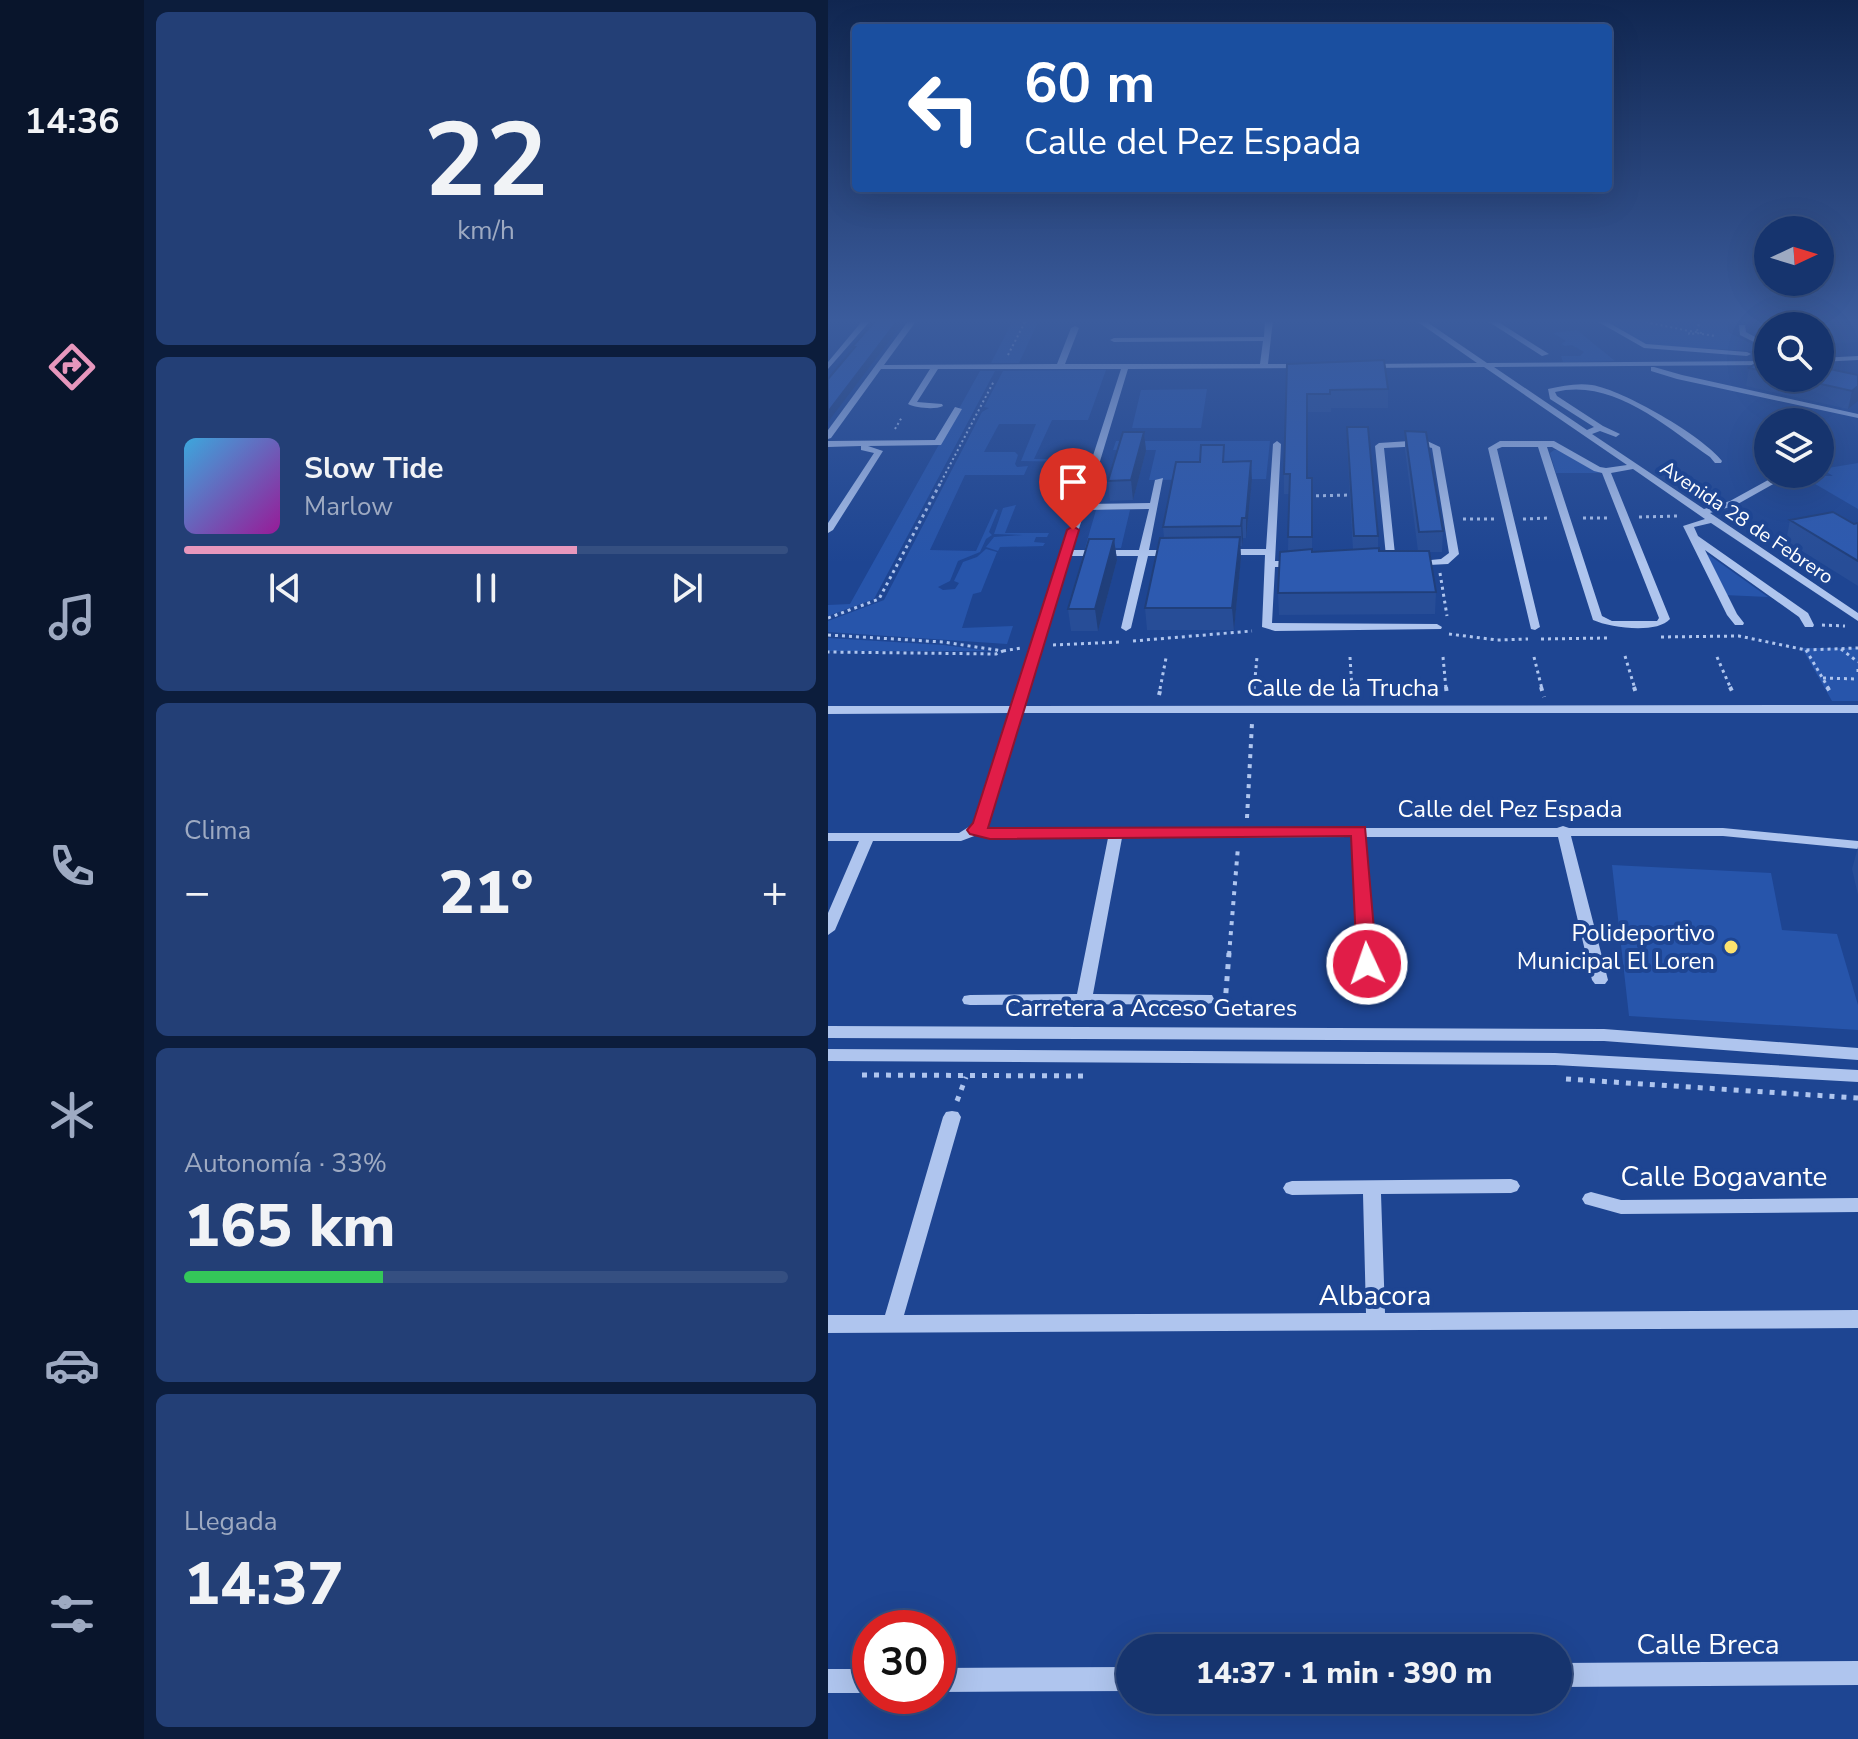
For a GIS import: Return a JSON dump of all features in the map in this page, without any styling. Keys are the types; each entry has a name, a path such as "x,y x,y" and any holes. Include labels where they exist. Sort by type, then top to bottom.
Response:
{"street":[{"path":"828,436 853,401"},
{"path":"914,401 912,404 939,406"},
{"path":"976,830 981,824 1114,401"},
{"name":"Avenida 28 de Febrero","path":"1536,401 1858,618"},
{"path":"1559,401 1600,428 1616,434"},
{"path":"1626,401 1718,461"},
{"path":"1790,401 1858,416"},
{"path":"828,446 938,443 958,409"},
{"path":"1584,434 1600,428"},
{"path":"1375,564 1391,564 1438,563 1449,560 1454,554 1435,446 1425,443 1380,445 1391,564"},
{"path":"1277,444 1264,620 1270,627 1437,627"},
{"path":"1535,627 1492,449 1500,444 1562,446 1588,466 1606,471 1632,467"},
{"path":"1542,444 1597,618 1610,624 1660,624 1665,619 1606,471"},
{"path":"828,446 873,448 879,451 828,530"},
{"path":"1126,628 1160,480"},
{"path":"1739,623 1732,615 1688,526 1760,488"},
{"path":"1080,507 1152,506"},
{"path":"1691,536 1804,615 1809,625"},
{"path":"1066,553 1185,553"},
{"path":"1213,553 1315,564"},
{"name":"Calle de la Trucha","path":"828,710 1858,709"},
{"name":"Calle del Pez Espada","path":"828,837 961,837 976,830 990,834 1563,830 1723,832 1858,845"},
{"path":"1563,830 1600,980"},
{"path":"1359,831 1367,964"},
{"path":"1084,1000 1116,834"},
{"path":"828,930 868,837"},
{"path":"970,1000 1206,999"},
{"name":"Carretera a Acceso Getares","path":"828,1032 1604,1035 1858,1054"},
{"name":"Carretera a Acceso Getares","path":"828,1055 1555,1059 1858,1076"},
{"path":"892,1324 952,1117"},
{"path":"1292,1188 1511,1186"},
{"path":"1372,1187 1376,1323"},
{"name":"Calle Bogavante","path":"1591,1199 1621,1207 1858,1205"},
{"name":"Albacora","path":"828,1324 1858,1319"},
{"name":"Calle Breca","path":"1572,1675 1858,1673"},
{"path":"956,1680 1116,1679"},
{"path":"828,1681 852,1681"}],"path":[{"path":"828,618 879,599 984,401"},
{"path":"1274,496 1384,495"},
{"path":"1809,625 1848,626"},
{"path":"1036,646 1195,638 1270,627"},
{"path":"828,635 957,643 1003,651 996,654 828,652"},
{"path":"1841,649 1858,662"},
{"path":"1806,650 1839,709"},
{"path":"1625,656 1642,709"},
{"path":"1223,1032 1257,657"},
{"path":"1350,657 1352,710"},
{"path":"1443,657 1449,710"},
{"path":"1534,657 1548,710"},
{"path":"1717,657 1741,709"},
{"path":"1156,710 1166,658"},
{"path":"1823,678 1858,677 1858,669"},
{"path":"859,1075 1094,1076"},
{"path":"952,1117 966,1077"},
{"path":"1550,1078 1858,1098"}],"shaded area":[{"path":"963,401 979,401 874,599 828,616 828,605 850,604"},
{"path":"987,401 1095,401 1088,420 1052,420 1034,459 1073,459 1072,462 1021,461 1036,424 999,424 984,452 1015,452 1018,455 1017,467 1028,466 1024,475 965,475 930,550 976,551 995,509 998,510 989,532 992,535 986,539 980,552 958,561 950,581 938,587 955,589 959,583 954,581 963,562 977,557 986,549 997,552 981,592 973,594 962,628 1013,626 1007,644 828,632 828,621 884,600 982,412 989,408 984,407"},
{"path":"1138,401 1205,401 1201,428 1132,428"},
{"path":"1116,441 1270,441 1266,479 1149,480 1156,450 1113,450"},
{"path":"1563,450 1600,473 1556,473 1550,453"},
{"path":"1858,463 1858,509 1822,488 1834,488 1834,467"},
{"path":"1016,505 1005,533 1049,533 1047,537 1036,537 1034,542 1045,543 1043,546 1000,547 998,551 986,547 994,537 1023,535 994,534 1003,508"},
{"path":"1096,510 1130,510 1121,548 1085,548"},
{"path":"1706,555 1709,555 1768,597 1724,595"},
{"path":"828,638 944,645 990,651 828,651"},
{"path":"1802,648 1858,648 1858,701 1832,701"},
{"name":"Polideportivo Municipal El Loren","path":"1612,865 1771,873 1782,930 1837,934 1858,1005 1858,1030 1629,1016"}],"building":[{"path":"828,401 836,401 828,412"},
{"path":"1286,401 1307,401 1307,478 1312,478 1312,537 1288,537 1290,474 1284,474"},
{"path":"1347,427 1368,427 1378,536 1354,536"},
{"path":"1405,431 1426,432 1443,531 1419,532"},
{"path":"1123,432 1144,432 1131,480 1108,481"},
{"path":"1201,445 1224,445 1223,462 1251,461 1246,518 1242,518 1241,526 1163,527 1176,462 1200,462"},
{"path":"1833,512 1854,524 1858,523 1858,561 1790,520"},
{"path":"1240,537 1232,608 1145,608 1160,538"},
{"path":"1089,539 1114,539 1095,609 1068,609"},
{"path":"1379,548 1379,551 1429,551 1436,592 1278,593 1280,552"}],"place":[{"name":"Polideportivo Municipal El Loren","path":"1731,947"}],"route":[{"path":"1073,530 981,824 976,830 990,834 1359,831 1367,964"}]}
